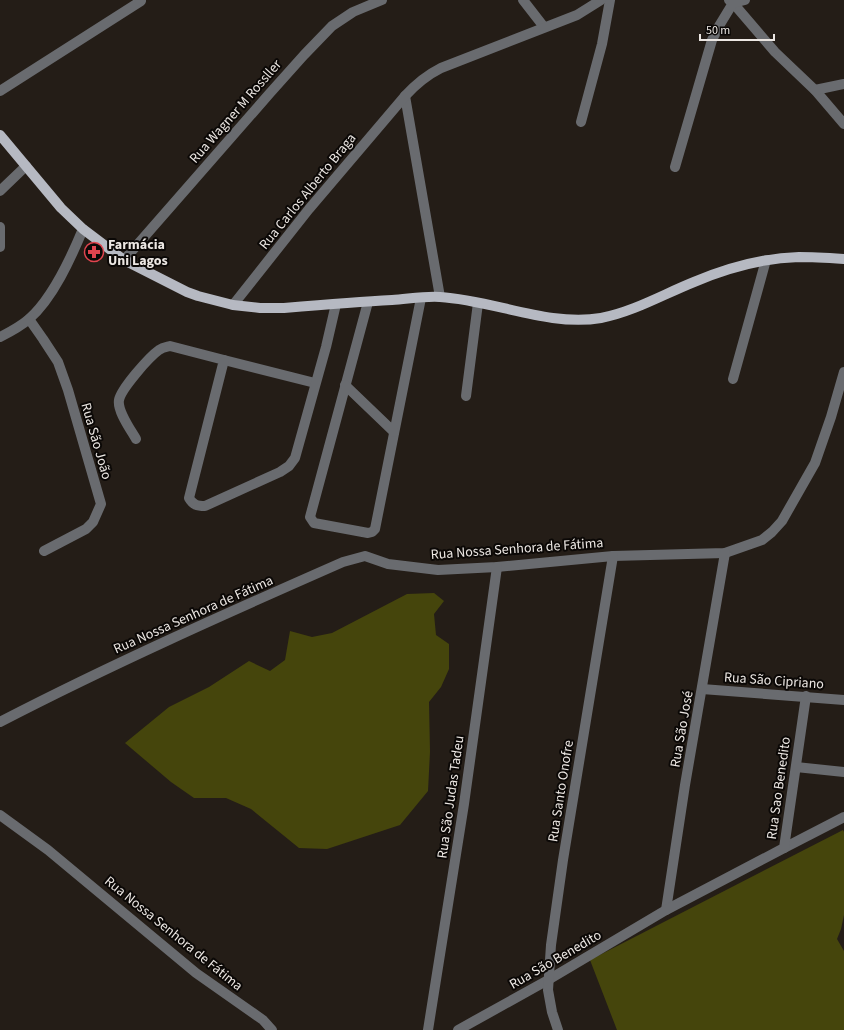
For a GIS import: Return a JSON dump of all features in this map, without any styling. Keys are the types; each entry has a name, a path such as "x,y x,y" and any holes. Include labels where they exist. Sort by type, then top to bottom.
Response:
{"main road":[{"path":"0,134 61,208 83,229 124,260 187,292 233,306 284,308 440,297 556,318 580,320 601,318 624,311 730,268 766,260 800,257 844,259"}],"street":[{"path":"0,91 142,0"},
{"name":"Rua Wagner M Rossller","path":"124,260 280,82 327,31 343,18 382,0"},
{"path":"523,0 544,27"},
{"name":"Rua Carlos Alberto Braga","path":"233,306 309,210 405,96 428,74 577,15 601,0"},
{"path":"581,122 602,44 610,0"},
{"path":"731,2 745,0"},
{"path":"731,2 775,52 815,90 844,124"},
{"path":"675,167 712,40 731,2"},
{"path":"815,90 844,84"},
{"path":"405,96 440,297"},
{"path":"0,190 26,166"},
{"path":"0,227 0,247"},
{"path":"0,337 29,319 47,298 71,258 83,229"},
{"path":"733,379 766,260"},
{"path":"368,302 310,517 312,522 368,533 375,529 421,298"},
{"path":"466,396 478,303"},
{"path":"224,360 189,498 192,503 198,506 205,506 280,472 289,466 295,458 323,359 336,304"},
{"name":"Rua São João","path":"29,319 58,362 68,390 101,504 93,522 86,529 44,551"},
{"path":"136,439 120,409 119,400 123,392 144,364 163,347 170,346 315,383"},
{"name":"Rua Nossa Senhora de Fátima","path":"0,722 52,695 180,634 343,562 365,556 388,564 438,570 497,567 613,556 725,553 762,540 782,521 815,463 831,417 844,372"},
{"path":"345,385 394,432"},
{"name":"Rua São José","path":"666,910 685,784 725,553"},
{"name":"Rua Santo Onofre","path":"558,1030 552,1012 548,990 551,945 563,860 613,556"},
{"name":"Rua São Judas Tadeu","path":"428,1030 464,804 497,567"},
{"name":"Rua São Cipriano","path":"702,689 844,700"},
{"name":"Rua Sao Benedito","path":"666,910 784,848 806,696"},
{"path":"796,767 844,772"},
{"name":"Rua Nossa Senhora de Fátima","path":"0,815 48,850 120,908 196,973 263,1020 272,1030"},
{"path":"784,848 844,818"},
{"name":"Rua São Benedito","path":"458,1030 548,980 666,910"}],"shaded area":[{"path":"434,593 444,601 434,614 436,635 449,644 449,669 441,687 429,702 430,752 428,791 400,825 327,849 299,848 251,809 226,798 194,798 171,782 125,743 169,707 209,687 249,661 270,671 285,660 290,631 312,637 332,633 407,594"},
{"path":"843,830 844,915 837,939 844,951 844,1030 617,1030 590,960"}],"place":[{"name":"Farmácia Uni Lagos","path":"94,252"}]}
